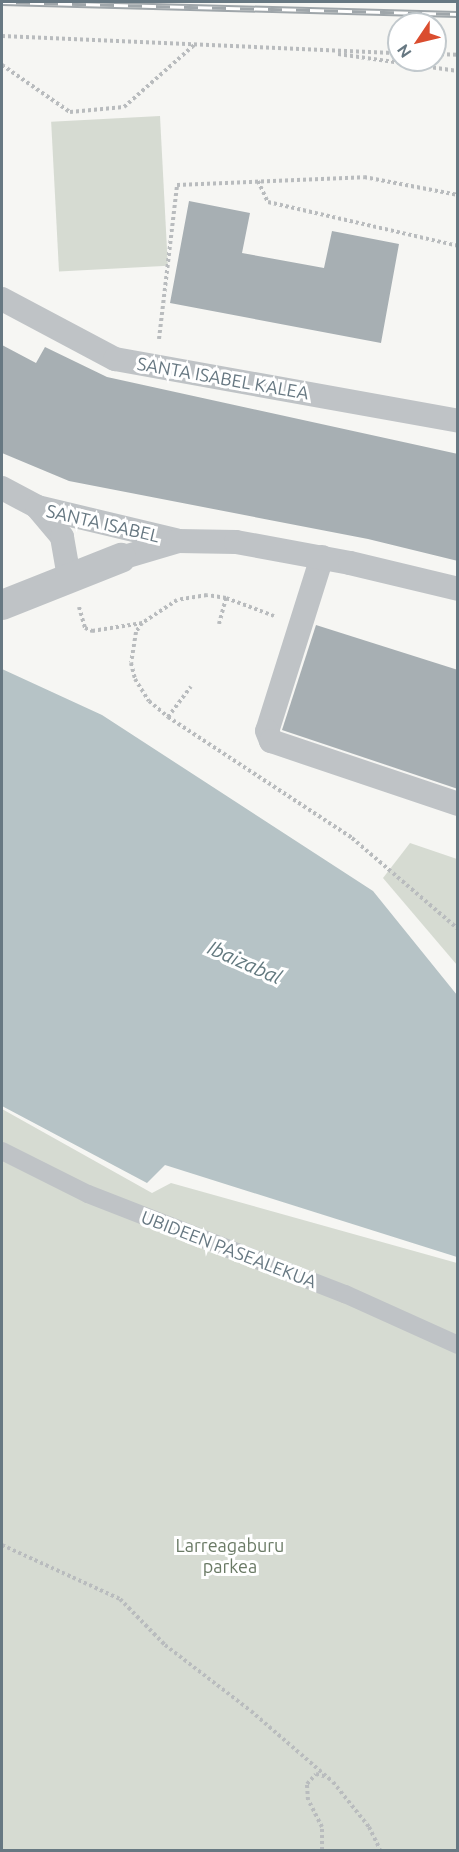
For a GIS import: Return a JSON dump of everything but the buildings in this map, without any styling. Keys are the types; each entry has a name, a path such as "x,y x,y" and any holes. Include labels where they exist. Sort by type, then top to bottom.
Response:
{"street":[{"name":"SANTA ISABEL KALEA","path":"2,299 115,359 458,421"},
{"path":"2,488 37,507"},
{"name":"SANTA ISABEL","path":"37,507 178,541"},
{"name":"SANTA ISABEL","path":"37,507 62,537 60,581"},
{"path":"2,605 121,558 178,541 236,542 322,557 458,590"},
{"path":"322,557 267,731 272,741 458,804"},
{"name":"UBIDEEN PASEALEKUA","path":"2,1151 88,1194 345,1294 458,1345"}],"path":[{"path":"2,36 387,53"},
{"path":"2,65 70,112 124,107 194,45"},
{"path":"320,51 458,71"},
{"path":"158,342 177,185 364,177 458,195"},
{"path":"258,181 268,202 458,246"},
{"path":"60,581 85,628 92,630 114,624 142,623 184,598 207,595 226,598 302,625"},
{"path":"219,624 226,598"},
{"path":"142,623 133,645 135,679 149,701 168,717 352,838 458,929"},
{"path":"168,717 191,687"},
{"path":"2,1545 120,1599 165,1645 327,1777 369,1827 380,1851"},
{"path":"322,1851 322,1827 308,1800 307,1784 316,1774 327,1777"}],"green space":[{"path":"160,116 168,266 59,271 51,122"},
{"path":"410,843 457,859 457,965 383,878"},
{"name":"Larreagaburu parkea","path":"2,1109 152,1193 171,1183 457,1263 457,1850 2,1850"}],"water":[{"name":"Ibaizabal","path":"2,669 102,715 373,891 457,995 457,1257 165,1165 147,1183 2,1106"}],"railway":[{"path":"2,2 458,14"}]}
